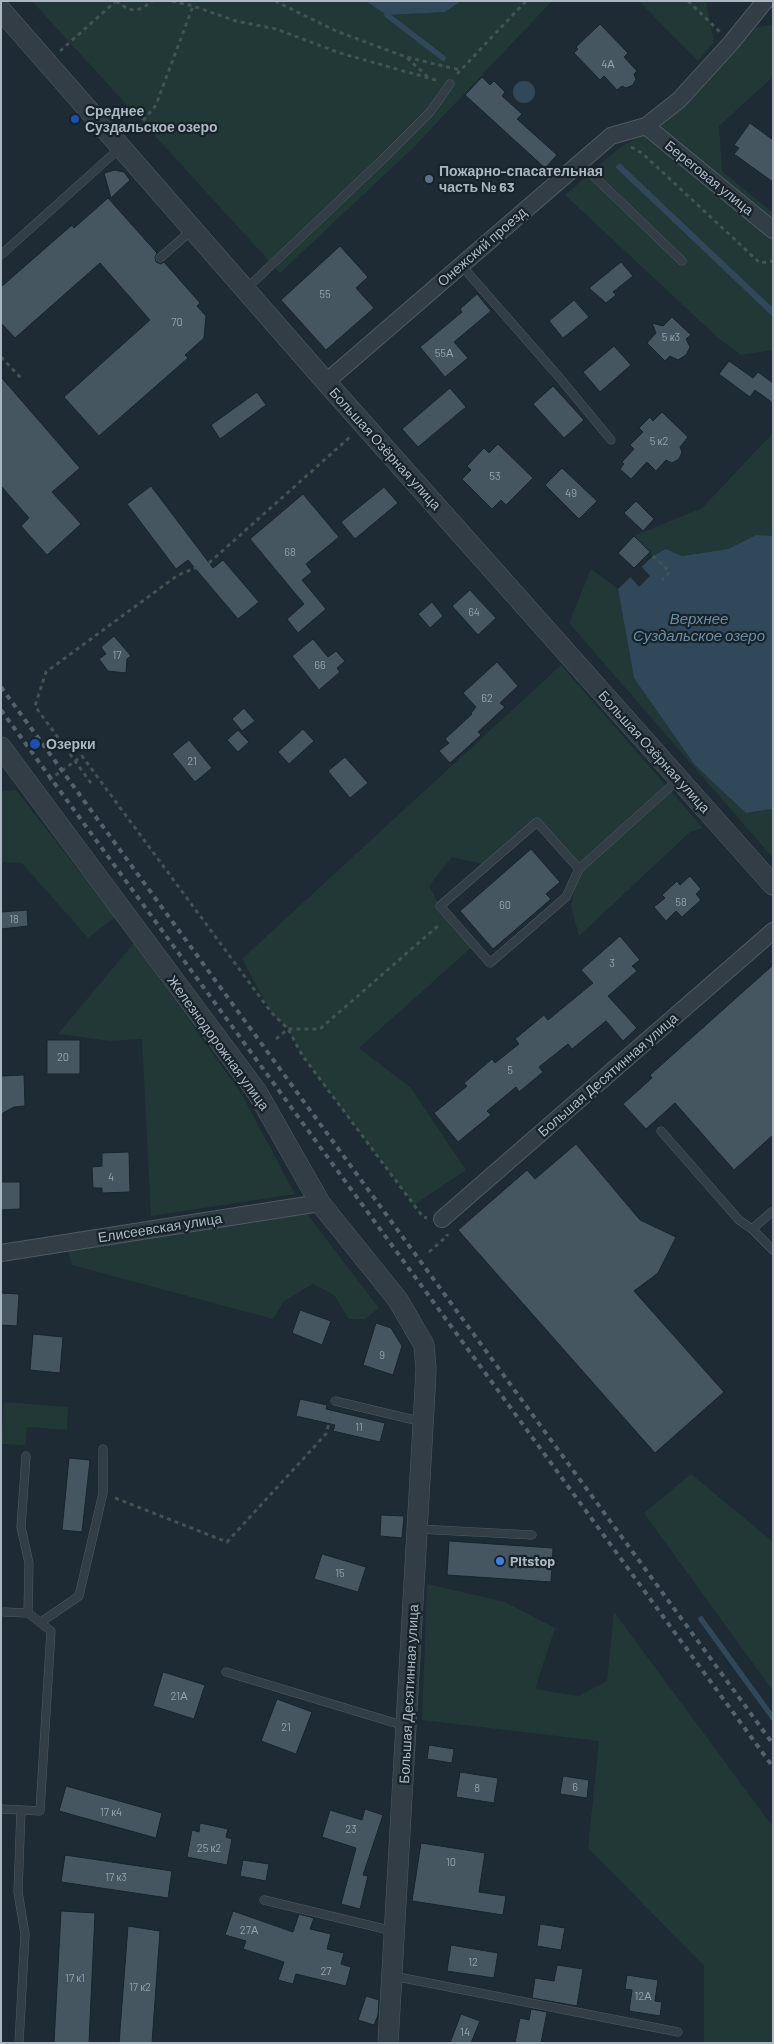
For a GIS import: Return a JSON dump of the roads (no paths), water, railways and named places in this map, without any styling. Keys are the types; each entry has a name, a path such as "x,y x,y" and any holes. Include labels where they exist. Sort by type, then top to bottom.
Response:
{"street":[{"path":"646,126 679,100 766,1"},
{"name":"Большая Озёрная улица","path":"1,10 326,382 773,885"},
{"name":"Онежский проезд","path":"326,382 611,136 646,126"},
{"name":"Береговая улица","path":"646,126 773,230"},
{"name":"Железнодорожная улица","path":"1,747 257,1092 320,1203 398,1300 424,1345"},
{"name":"Большая Десятинная улица","path":"442,1219 773,931"},
{"name":"Елисеевская улица","path":"1,1253 320,1203"},
{"name":"Большая Десятинная улица","path":"388,2043 396,1932 424,1422 426,1369 424,1345"}],"lane":[{"path":"246,289 430,112 450,84"},
{"path":"1,255 122,147"},
{"path":"580,163 682,260"},
{"path":"160,258 193,229"},
{"path":"461,265 611,440"},
{"path":"579,869 537,822 440,906 490,963 566,897 579,869 679,780"},
{"path":"660,1131 739,1220 752,1229 773,1250"},
{"path":"752,1229 773,1210"},
{"path":"335,1401 424,1422"},
{"path":"40,1622 79,1596 103,1494 103,1449"},
{"path":"26,1456 21,1527 29,1563 28,1613"},
{"path":"418,1529 532,1535"},
{"path":"1,1809 40,1810 51,1631 28,1613 4,1612"},
{"path":"226,1672 407,1727"},
{"path":"19,2043 25,1934 18,1892 22,1810"},
{"path":"264,1900 396,1932"},
{"path":"393,1976 678,2032"}],"water":[{"path":"365,1 461,1 445,12 387,15"},
{"path":"524,81 532,84 535,92 532,100 524,103 516,100 513,92 516,84"},
{"path":"620,163 773,308 773,317 615,167"},
{"name":"Верхнее Суздальское озеро","path":"756,535 773,536 773,809 746,813 695,765 634,678 618,589 653,556 666,549 682,556 728,549"}],"waterway":[{"path":"387,15 443,58"},
{"path":"701,1619 773,1718"}],"railway":[{"path":"1,687 773,1744"},
{"path":"1,710 773,1767"}],"place":[{"name":"Среднее Суздальское озеро","path":"75,119"},
{"name":"Пожарно-спасательная часть № 63","path":"429,179"},
{"name":"Озерки","path":"35,744"},
{"name":"Pitstop","path":"500,1561"}]}
